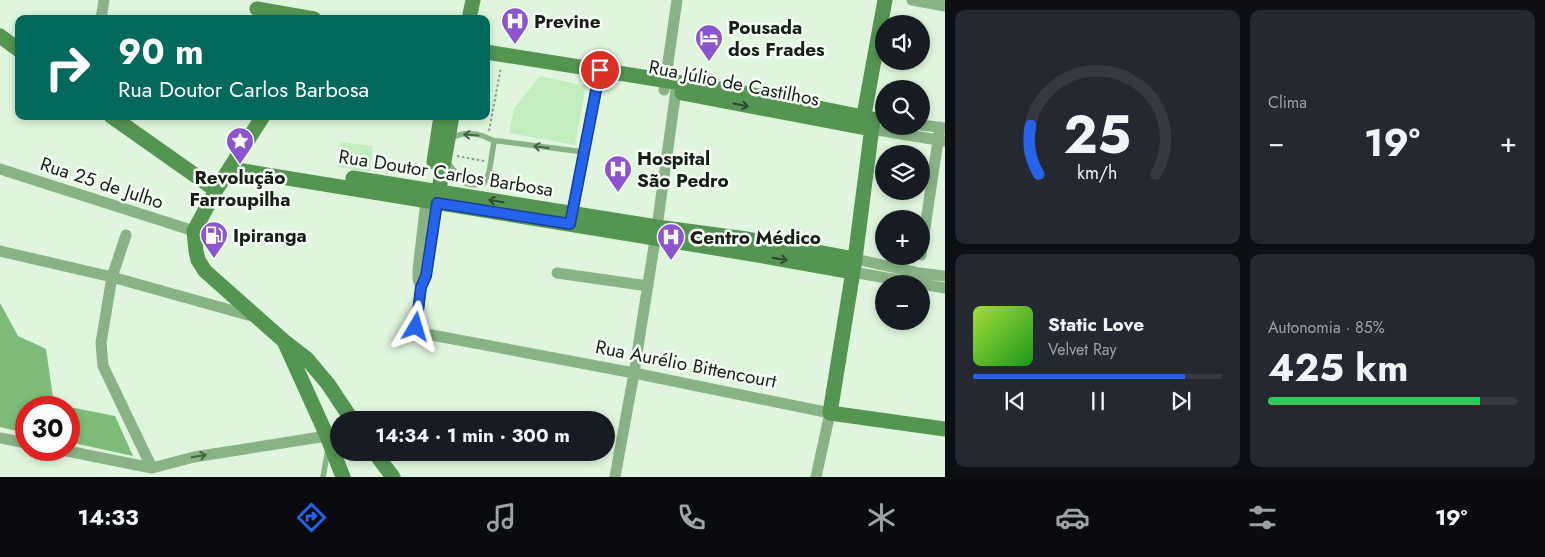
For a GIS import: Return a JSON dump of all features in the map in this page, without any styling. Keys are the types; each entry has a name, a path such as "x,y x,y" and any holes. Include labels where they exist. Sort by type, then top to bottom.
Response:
{"street":[{"path":"102,15 104,0"},
{"path":"460,15 462,0"},
{"path":"471,15 473,0"},
{"path":"616,477 656,233 677,0"},
{"path":"816,477 830,413 854,265 885,0"},
{"path":"912,0 944,4"},
{"path":"257,9 291,15"},
{"path":"0,36 15,47"},
{"name":"Rua Júlio de Castilhos","path":"490,53 599,75"},
{"name":"Rua Júlio de Castilhos","path":"490,60 670,86 744,92 942,141"},
{"path":"572,219 599,75"},
{"path":"118,120 216,190"},
{"path":"261,120 234,165 216,190 194,232 198,260 205,271 306,359 328,384 346,411"},
{"path":"433,196 441,120"},
{"path":"433,196 445,157 451,120"},
{"path":"929,210 943,128 930,126"},
{"name":"Rua Doutor Carlos Barbosa","path":"234,165 752,247 854,265 895,275"},
{"name":"Rua 25 de Julho","path":"0,169 194,232"},
{"name":"Rua Aurélio Bittencourt","path":"433,196 418,270 418,279 421,287 416,327 421,333 634,373 830,413 945,429"},
{"path":"126,235 112,278 102,343 104,366 152,468"},
{"path":"0,251 112,278 260,318"},
{"path":"557,273 648,286"},
{"name":"Rua Doutor Carlos Barbosa","path":"930,279 945,276"},
{"name":"Rua Doutor Carlos Barbosa","path":"930,284 945,288"},
{"path":"284,341 343,477"},
{"path":"0,438 15,441"},
{"path":"80,454 152,468 194,457 328,439"},
{"path":"381,461 393,477"}],"lane":[{"path":"448,139 465,134 474,134 496,141 584,152"},
{"path":"445,157 461,181 475,186 484,183 490,173 496,141"},
{"path":"323,477 328,439"}],"path":[{"path":"488,138 502,62"},
{"path":"445,157 492,162"}],"green space":[{"path":"540,76 586,86 575,145 509,133 514,109"},
{"path":"341,142 373,146 370,172 337,167"},
{"path":"0,303 18,336 46,349 53,396 15,396 15,430 0,427"},
{"path":"80,409 115,416 133,456 80,444"}],"place":[{"name":"Previne","path":"515,45"},
{"name":"Pousada dos Frades","path":"709,62"},
{"name":"Revolução Farroupilha","path":"240,165"},
{"name":"Hospital São Pedro","path":"618,193"},
{"name":"Ipiranga","path":"214,259"},
{"name":"Centro Médico","path":"671,261"}],"route":[{"path":"416,327 421,287 426,276 437,203 570,224 600,70"}]}
